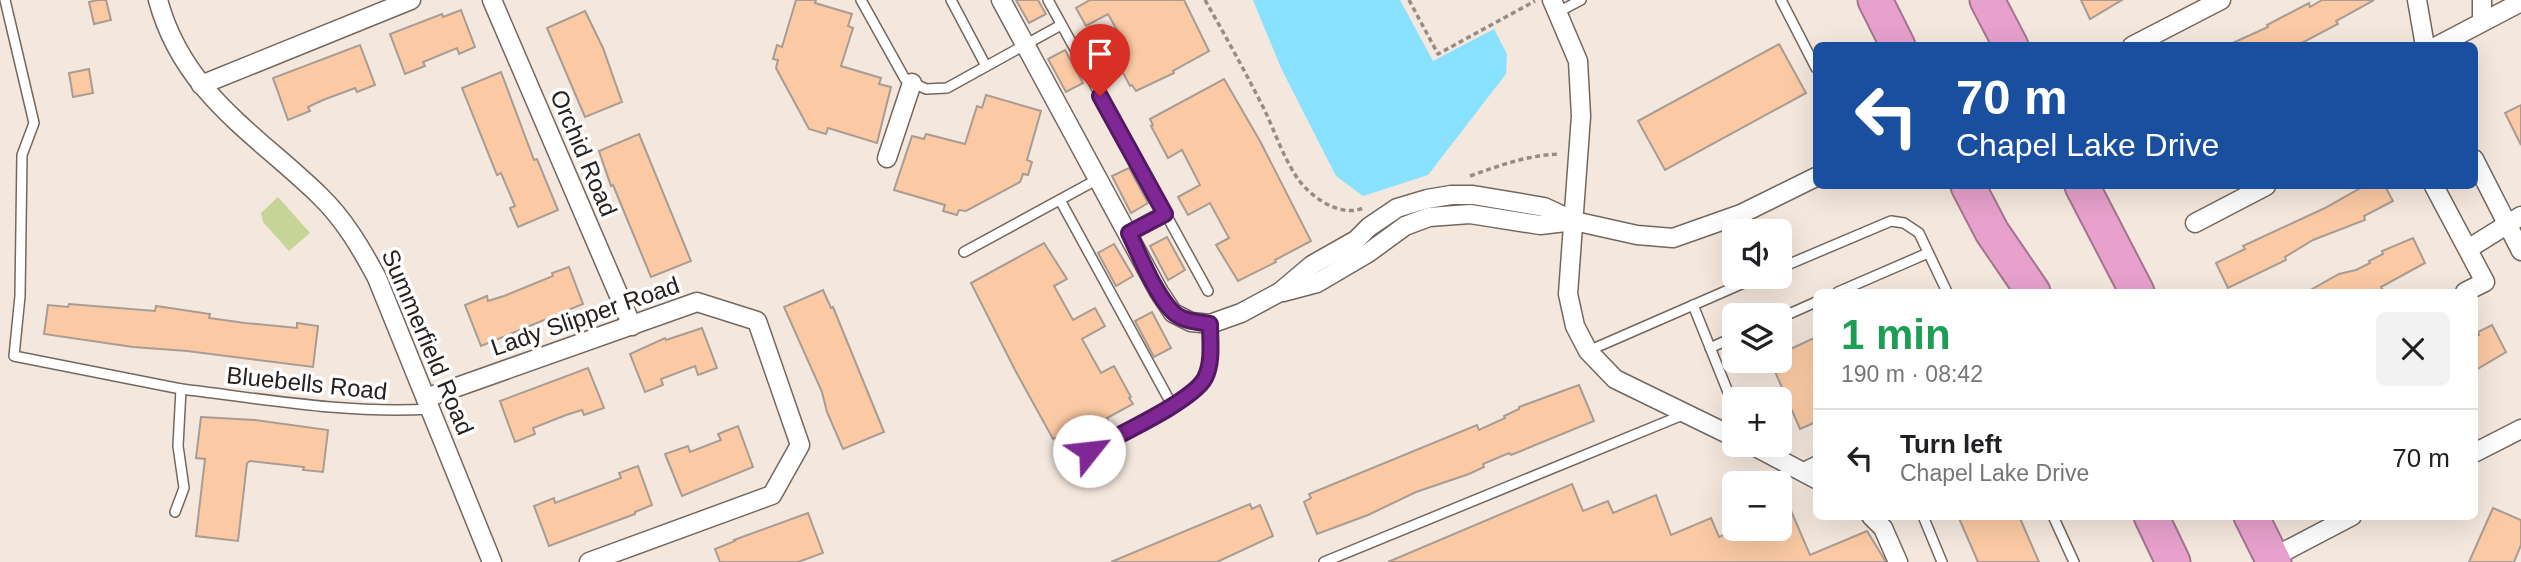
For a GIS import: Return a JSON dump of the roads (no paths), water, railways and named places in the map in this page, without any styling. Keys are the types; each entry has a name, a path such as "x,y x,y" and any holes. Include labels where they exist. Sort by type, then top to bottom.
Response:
{"highway":[{"path":"1875,0 1896,42"},
{"path":"1895,0 1916,42"},
{"path":"1987,0 2009,42"},
{"path":"1970,189 1992,232 2031,289"},
{"path":"1991,189 2041,289"},
{"path":"2084,189 2135,289"},
{"path":"2153,520 2172,562"},
{"path":"2253,520 2270,560"}],"street":[{"name":"Summerfield Road","path":"158,0 163,19 177,48 201,85 230,118 320,196 362,249 377,278 492,562"},
{"path":"201,85 411,0"},
{"name":"Orchid Road","path":"492,0 632,326"},
{"path":"1001,0 1159,292 1173,313 1191,322 1210,324 1241,313 1280,292 1312,265 1356,240 1369,227 1397,208 1427,199 1473,195 1544,207 1574,221 1637,235 1674,238 1741,214 1813,178"},
{"path":"2140,42 2221,0"},
{"path":"2417,0 2424,42"},
{"path":"2482,0 2482,22"},
{"path":"2444,42 2521,2"},
{"path":"1555,6 1578,61 1581,116 1568,294 1575,326 1588,351 1615,379 1722,431"},
{"path":"887,158 912,83"},
{"path":"2478,165 2514,220 2521,251"},
{"path":"2195,223 2260,189"},
{"path":"2436,189 2484,282 2471,289"},
{"path":"2468,249 2514,220"},
{"name":"Lady Slipper Road","path":"428,404 697,302 757,321 800,445 772,495 589,562"},
{"path":"2478,451 2521,429"},
{"path":"1775,457 1813,477"},
{"path":"1875,520 1883,528 1898,562"},
{"path":"2270,560 2345,520"}],"lane":[{"path":"5,0 34,123 22,155 20,296 14,356 181,389 178,446 184,488 174,512"},
{"path":"861,0 905,79 926,89 947,88 1062,25"},
{"path":"951,0 986,66"},
{"path":"1048,0 1208,291"},
{"path":"1555,6 1581,0"},
{"path":"1781,0 1813,62"},
{"path":"964,251 1098,179"},
{"path":"1060,200 1172,405"},
{"path":"1129,233 1165,214"},
{"path":"1792,263 1891,221 1904,223 1919,233 1946,289"},
{"path":"1845,289 1928,253"},
{"path":"1588,351 1730,289"},
{"path":"1792,313 1813,303"},
{"path":"1693,305 1726,387"},
{"path":"1089,451 1192,393 1205,378 1211,357 1210,324"},
{"path":"1710,348 1722,342"},
{"name":"Bluebells Road","path":"181,389 388,411 428,404"},
{"path":"1324,562 1686,413"},
{"path":"1798,469 1813,462"},
{"path":"1925,520 1942,562"},
{"path":"2055,520 2074,562"}],"water":[{"path":"1253,0 1400,0 1433,61 1494,29 1507,54 1506,74 1428,175 1363,196 1336,176 1281,68"}]}
